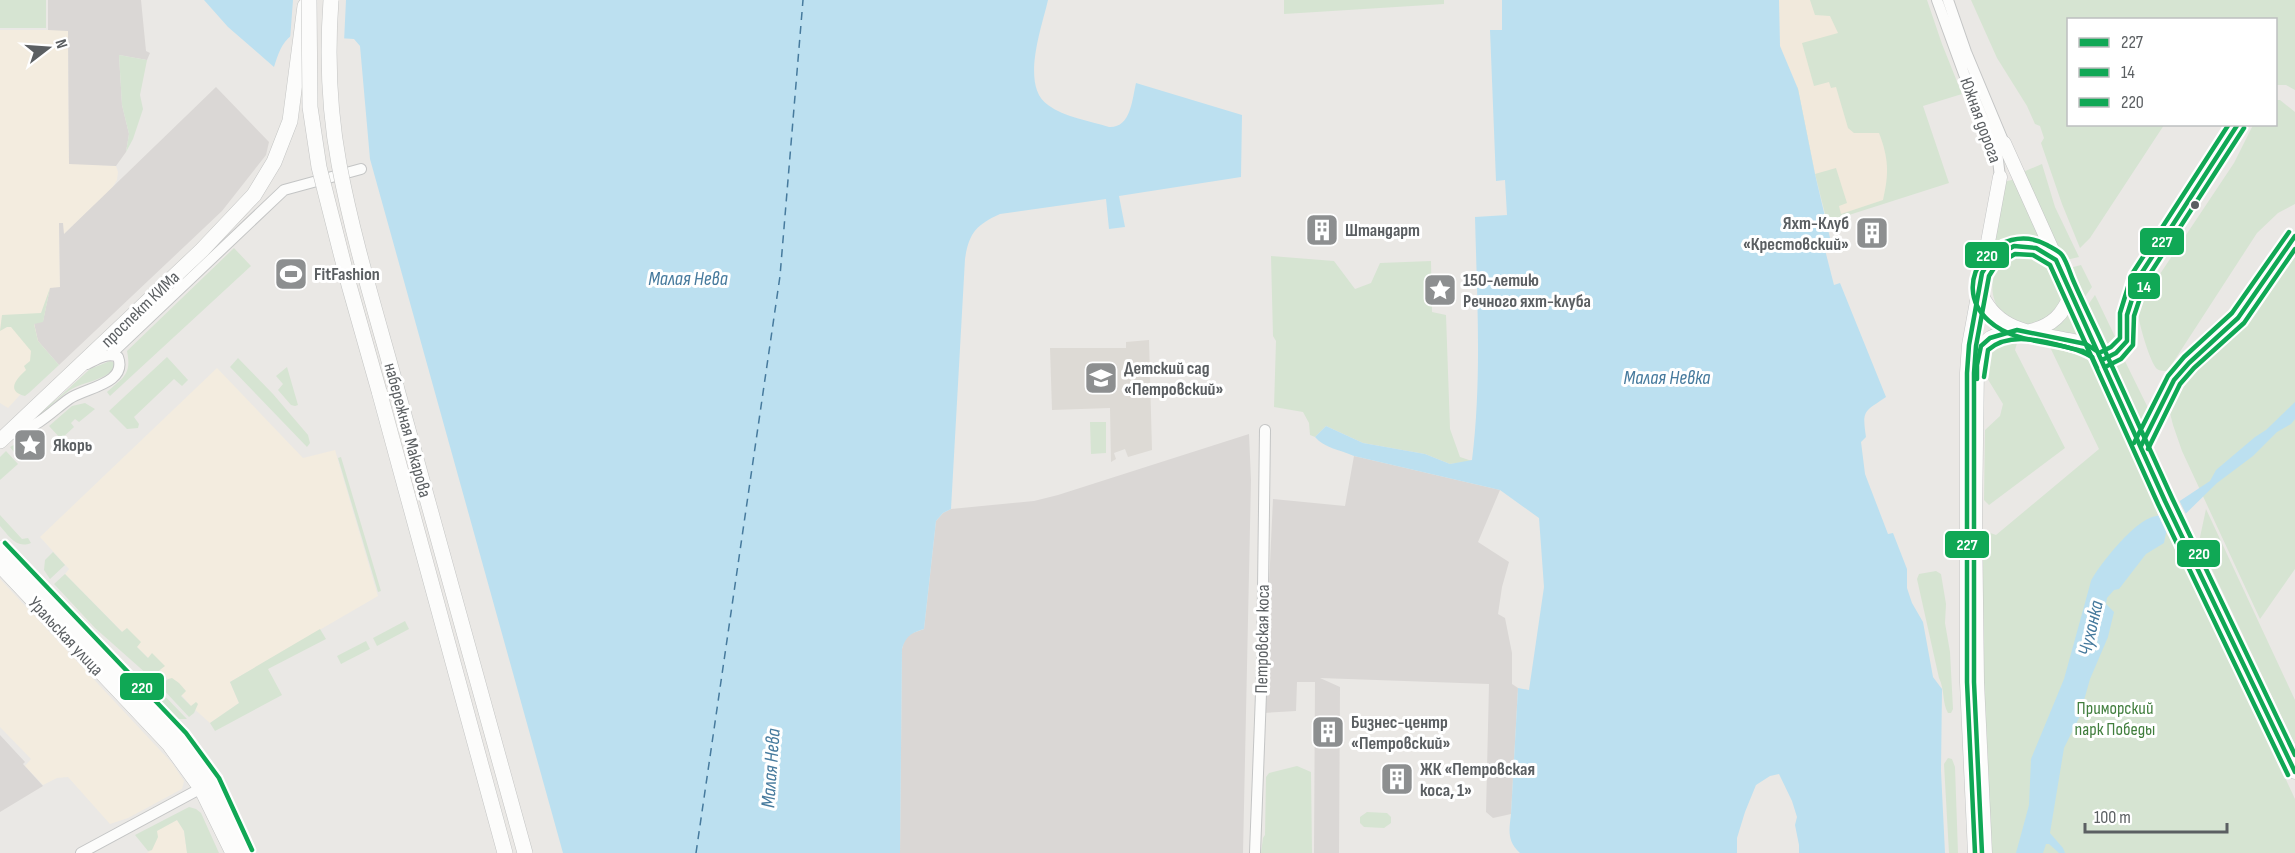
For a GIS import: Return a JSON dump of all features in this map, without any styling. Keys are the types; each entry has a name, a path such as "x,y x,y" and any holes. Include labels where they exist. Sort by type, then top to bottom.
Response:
{"main road":[{"name":"проспект КИМа","path":"2,439 202,249 254,195 274,162 290,121 308,0"},
{"name":"набережная Макарова","path":"308,0 310,107 319,167 505,853"},
{"name":"набережная Макарова","path":"331,0 328,55 331,105 339,163 396,386 525,853"},
{"name":"Уральская улица","path":"0,548 180,737 245,853"},
{"name":"Уральская улица","path":"0,565 207,785 233,853"}],"street":[{"name":"Южная дорога","path":"1937,0 1997,152 2000,177 1969,345 1967,373 1967,682 1975,853"},
{"name":"Южная дорога","path":"1948,0 1966,52 2004,143"},
{"path":"2004,143 2165,501 2295,772"},
{"path":"110,355 284,190 361,169"},
{"path":"1983,273 1990,261 2014,246 2036,248 2056,260"},
{"path":"1979,289 1993,313 2023,331 2086,344 2098,352"},
{"path":"1985,853 1977,682 1977,365 1981,346 1990,338 2040,329 2057,318 2066,307 2071,293"},
{"name":"проспект КИМа","path":"2,439 40,422 71,397 110,380 119,370 120,362 118,357 110,355 78,368"},
{"name":"Петровская коса","path":"1257,852 1265,430"},
{"path":"81,853 207,785"}],"shaded area":[{"path":"48,0 141,0 146,51 150,53 147,60 119,55 122,105 129,134 126,152 116,166 69,164 68,31 48,30"},
{"path":"0,30 68,30 69,163 116,166 118,172 117,180 112,188 63,235 59,224 60,288 41,372 8,408 0,403"},
{"path":"216,87 269,142 266,155 222,211 59,365 38,341 34,323 43,321 50,288 60,287 59,223 63,223 64,234"},
{"name":"Детский сад «Петровский»","path":"1149,340 1152,450 1128,457 1125,449 1114,453 1116,459 1111,462 1110,408 1052,410 1050,348 1126,348 1126,342"},
{"path":"217,368 303,458 335,450 378,596 230,682 239,703 210,723 65,574 69,569 40,537"},
{"path":"1249,434 1251,480 1243,853 900,853 902,649 904,641 910,634 924,629 936,521 943,513 951,509 1034,501 1058,495"},
{"path":"1354,456 1500,490 1478,542 1509,562 1498,614 1505,618 1512,653 1512,684 1518,688 1511,814 1493,818 1486,812 1489,684 1320,678 1340,687 1339,853 1314,853 1315,682 1297,682 1296,711 1263,713 1273,499 1345,506"},
{"path":"0,579 172,763 184,781 182,789 128,818 110,824 68,777 57,778 43,785 25,766 31,759 0,727"},
{"path":"0,735 43,786 0,812"},
{"path":"177,820 184,831 187,853 147,853 152,850 156,831"}],"green space":[{"path":"0,0 46,0 46,28 0,28"},
{"path":"1284,0 1444,0 1444,4 1284,14"},
{"path":"1779,0 1927,0 1962,94 1923,106 1949,183 1827,222"},
{"path":"1971,0 2295,0 2295,90 2286,85 2277,85 2277,18 2067,18 2067,126 2163,126 2090,238 2080,248 2041,143 2044,138 2040,126 2035,124 2027,106 1997,58"},
{"path":"119,55 147,60 140,95 143,109 126,152 129,134 122,105"},
{"path":"2277,100 2295,112 2295,204 2278,213 2257,233 2167,371 2159,370 2154,365 2147,349 2138,307 2234,163 2252,126 2277,126"},
{"path":"2042,164 2055,207 2079,257 2066,260 2060,258 2023,172"},
{"path":"2016,179 2043,244 2018,241 1990,253 2003,182"},
{"path":"234,248 251,266 110,396 107,392 122,379 127,371 127,351"},
{"path":"2295,251 2295,569 2260,619 2182,451 2170,413 2175,400 2200,362 2248,319"},
{"path":"2035,254 2053,261 2066,293 2047,321 2032,328 2002,313 1992,290 1998,268 2011,257"},
{"path":"1271,256 1334,261 1355,289 1371,283 1380,263 1431,261 1432,312 1446,315 1450,429 1460,457 1472,461 1450,464 1425,454 1363,443 1326,426 1315,437 1310,435 1309,423 1303,412 1274,407 1276,341 1273,336"},
{"path":"2081,265 2092,287 2081,302 2066,269"},
{"path":"50,288 43,322 34,324 38,341 59,365 25,396 19,394 14,388 19,377 26,370 24,366 30,361 31,351 11,327 0,331 2,315 41,313"},
{"path":"2095,295 2120,347 2107,354 2085,309"},
{"path":"2072,306 2088,341 2042,330"},
{"path":"2013,335 2017,343 2015,350 2065,448 1989,505 1984,500 1985,430 2000,416 2003,404 1984,373 1984,361 1987,347"},
{"name":"Приморский парк Победы","path":"2048,343 2085,349 2295,799 2295,853 1989,853 1980,546 1982,530 1996,535 2099,449"},
{"path":"2121,353 2150,412 2143,430 2111,361"},
{"path":"167,357 188,380 182,386 174,379 134,417 139,424 138,428 127,429 109,411"},
{"path":"238,358 308,435 310,443 307,447 230,367"},
{"path":"110,361 115,363 116,367 111,372 70,390 43,412 24,423 56,400 90,369"},
{"path":"287,367 298,405 295,406 291,405 278,390 283,384 276,376"},
{"path":"85,403 95,409 79,422 75,419 71,423 74,427 61,439 49,426 72,406"},
{"path":"1090,422 1106,422 1106,453 1091,454"},
{"path":"27,438 36,447 21,461 10,447"},
{"path":"6,451 18,464 0,480 0,457"},
{"path":"341,457 381,591 378,592 338,458"},
{"path":"2206,509 2295,700 2295,745 2199,542"},
{"path":"0,515 22,539 28,538 31,543 21,544 13,540 0,526"},
{"path":"53,552 65,565 50,579 44,570 45,560"},
{"path":"1936,571 1941,574 1946,604 1945,623 1950,652 1953,709 1951,713 1948,713 1945,705 1917,579 1919,574"},
{"path":"65,574 122,632 127,628 141,642 137,647 148,658 152,653 165,666 156,673 148,675 95,628 54,584"},
{"path":"405,621 409,629 377,646 373,638"},
{"path":"320,629 326,639 268,669 282,695 215,731 210,723 239,703 230,682"},
{"path":"366,641 370,649 341,664 337,656"},
{"path":"172,678 186,691 181,696 191,706 196,702 198,704 194,713 189,717 160,686"},
{"path":"158,689 187,719 178,719 156,697"},
{"path":"1948,758 1952,759 1955,767 1958,853 1949,853 1944,764"},
{"path":"1297,766 1311,772 1312,853 1261,853 1265,835 1266,777 1269,773"},
{"path":"189,807 201,813 219,853 187,853 184,831 177,820 157,831 158,837 152,850 148,851 135,835"},
{"path":"1367,812 1387,813 1391,817 1391,823 1384,828 1364,827 1360,823 1360,817"}],"sand":[{"path":"1779,0 1810,0 1815,15 1830,16 1838,33 1802,43 1814,86 1829,82 1831,88 1836,87 1848,128 1854,133 1879,133 1887,167 1883,200 1841,214 1839,206 1847,203 1836,168 1815,174 1798,89 1780,46"}],"water":[{"name":"Малая Нева","path":"204,0 1048,0 1038,40 1034,71 1035,84 1040,96 1054,109 1069,116 1109,127 1116,126 1122,123 1129,112 1136,83 1242,115 1241,177 1119,196 1125,227 1109,229 1106,199 1000,214 979,226 972,236 965,259 951,509 943,513 936,521 924,629 910,636 902,649 900,853 563,853 370,159 360,46 354,39 292,35 283,45 274,67 228,27"},
{"name":"Малая Невка","path":"1502,0 1779,0 1780,46 1798,89 1830,238 1823,242 1834,285 1840,283 1886,397 1866,412 1864,421 1866,437 1861,442 1865,474 1888,534 1893,533 1907,569 1907,588 1912,603 1923,622 1933,677 1942,689 1941,771 1945,853 1799,853 1795,825 1797,817 1779,774 1770,776 1756,785 1737,838 1737,853 1520,853 1513,844 1510,831 1518,688 1529,690 1544,587 1539,518 1500,490 1354,456 1328,446 1315,437 1326,426 1363,443 1425,454 1450,464 1472,460 1478,369 1475,217 1507,215 1505,180 1496,181 1490,30 1502,30"},
{"name":"Чухонка","path":"2295,402 2295,419 2291,424 2277,432 2253,456 2217,483 2166,533 2164,543 2146,554 2119,589 2114,590 2107,598 2106,604 2114,612 2108,637 2090,679 2079,718 2064,748 2050,833 2065,853 2059,853 2046,844 2043,853 2016,853 2029,805 2031,759 2064,679 2091,581 2111,553 2140,524 2157,516 2210,481 2216,470 2266,430"}],"pier":[{"path":"293,0 346,0 344,42 293,38 290,40"},
{"path":"2178,498 2187,516 2168,536 2157,512"}],"ferry route":[{"path":"696,853 780,276 803,0"}],"transit line":[{"name":"220","path":"2099,353 2111,347 2120,338 2120,313 2132,274 2228,126"},
{"name":"227","path":"2102,360 2116,353 2127,341 2127,315 2139,277 2237,126"},
{"name":"14","path":"2105,367 2121,359 2133,345 2134,316 2146,280 2244,128"},
{"name":"220","path":"2134,443 2168,376 2184,357 2232,313 2289,232"},
{"name":"227","path":"2141,446 2174,380 2238,318 2295,236"},
{"name":"220","path":"2092,357 2066,347 2013,335 1989,321 1977,305 1973,289 1975,273 1984,258 1996,247 2012,240 2029,239 2059,252 2104,347"},
{"name":"227","path":"1975,853 1967,682 1967,373 1969,345 1982,273 1990,260 2014,246 2036,248 2056,260 2165,501 2295,772"},
{"name":"14","path":"2148,449 2180,384 2194,368 2244,323 2295,249"},
{"name":"14","path":"1982,853 1974,682 1974,373 1976,346 1989,276 1996,265 2015,254 2033,255 2050,265 2158,504 2288,775"},
{"name":"227","path":"1977,379 1981,346 1990,338 2017,330 2086,344 2098,352"},
{"name":"14","path":"1984,377 1988,350 1998,343 2021,339 2047,342 2083,351 2092,357 2097,368"},
{"name":"220","path":"2105,351 2172,498 2295,755"},
{"name":"220","path":"5,543 186,733 219,778 252,850"}],"place":[{"name":"Штандарт","path":"1322,230"},
{"name":"Яхт-Клуб «Крестовский»","path":"1872,233"},
{"name":"FitFashion","path":"291,274"},
{"name":"150-летию Речного яхт-клуба","path":"1440,290"},
{"name":"Детский сад «Петровский»","path":"1101,378"},
{"name":"Якорь","path":"30,445"},
{"name":"Бизнес-центр «Петровский»","path":"1328,732"},
{"name":"ЖК «Петровская коса, 1»","path":"1397,779"}]}
